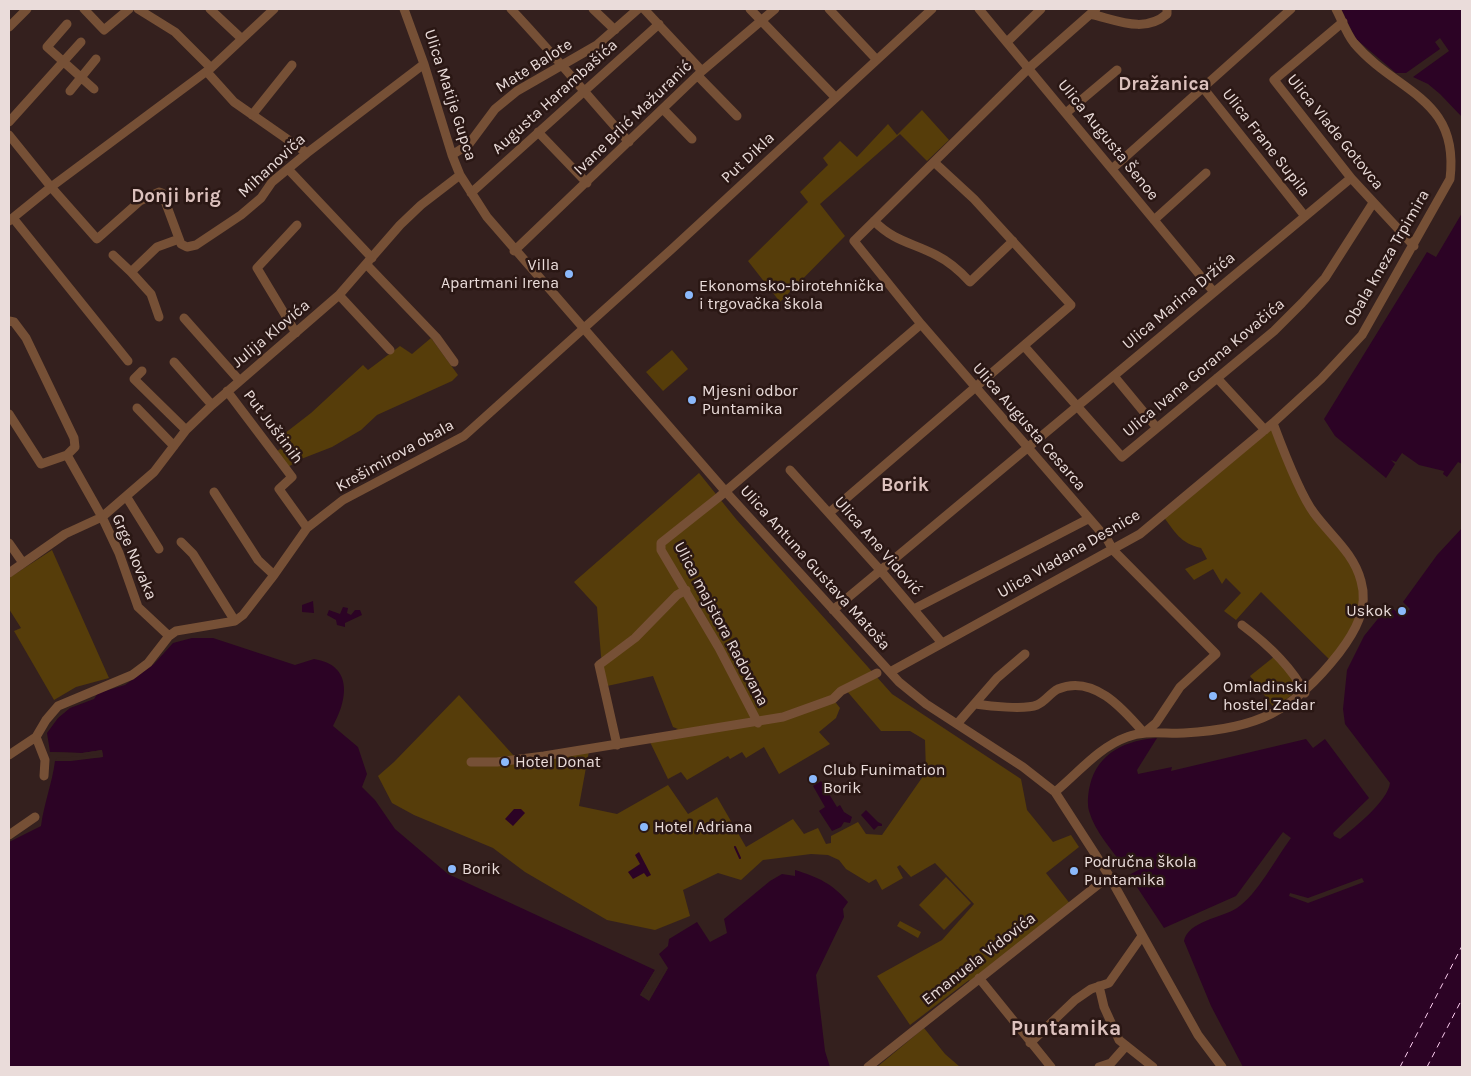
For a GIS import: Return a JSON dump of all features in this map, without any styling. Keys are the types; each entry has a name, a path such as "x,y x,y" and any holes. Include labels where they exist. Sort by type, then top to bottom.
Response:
{"street":[{"path":"11,21 27,9"},
{"path":"84,9 104,30 129,9"},
{"path":"138,9 175,32 209,70 234,102 307,153"},
{"path":"210,9 242,39"},
{"path":"128,361 11,220 51,187 209,70 274,9"},
{"name":"Ulica Matije Gupca","path":"404,9 460,175 514,251 583,329"},
{"path":"511,9 562,64 583,91 629,142"},
{"path":"593,9 614,30"},
{"name":"Mate Balote","path":"452,155 469,144 495,109 517,91 597,45 638,9"},
{"path":"644,9 737,116"},
{"path":"750,9 835,97"},
{"name":"Ivane Brlić Mažuranić","path":"514,251 700,74 775,9"},
{"path":"829,9 876,59"},
{"name":"Put Dikla","path":"583,329 932,9"},
{"name":"Ulica Augusta Šenoe","path":"979,9 1113,168 1213,291"},
{"path":"1007,42 1041,9"},
{"path":"1013,241 970,282 954,265 928,251 891,237 874,222 1029,68 1093,11 1142,26 1159,21 1167,14 1167,9"},
{"path":"1113,168 1204,89 1291,9"},
{"name":"Obala kneza Trpimira","path":"1273,423 1321,379 1362,335 1414,246 1450,179 1452,157 1449,136 1440,118 1423,100 1356,45 1336,9"},
{"name":"Ulica Vlade Gotovca","path":"1343,22 1274,80 1351,178 1414,246"},
{"path":"67,24 47,47 94,89"},
{"name":"Augusta Harambašića","path":"471,193 659,24"},
{"path":"9,122 81,42"},
{"path":"70,91 96,59"},
{"name":"Mihanoviča","path":"179,239 181,244 187,247 202,241 248,209 307,153 424,64"},
{"path":"252,115 292,65"},
{"path":"1066,113 1116,70"},
{"name":"Ulica Frane Supila","path":"1204,89 1304,215"},
{"path":"664,109 692,140"},
{"path":"538,132 587,183"},
{"path":"9,135 51,187 98,240 140,201 159,192 162,193 179,239 157,247 131,272"},
{"path":"829,513 1071,305 1013,241 935,163"},
{"path":"288,169 436,337 454,362"},
{"path":"1154,220 1206,173"},
{"name":"Julija Klovića","path":"9,573 65,534 102,517 154,472 186,430 227,391 339,295 421,205 460,175"},
{"name":"Ulica Marina Držića","path":"833,610 1304,215 1351,178"},
{"name":"Ulica Ivana Gorana Kovačića","path":"1078,406 1122,457 1274,331 1320,284 1373,202"},
{"name":"Ulica Augusta Cesarca","path":"874,222 854,241 921,324 1107,539 1113,550 1216,654 1180,687 1156,723 1144,733"},
{"path":"296,333 257,268 297,225"},
{"path":"113,255 152,294 159,318"},
{"path":"339,295 390,350"},
{"path":"184,318 240,380"},
{"path":"9,321 14,322 26,338 74,438 75,447 66,455 41,464 9,414"},
{"path":"726,492 921,324"},
{"name":"Ulica Antuna Gustava Matoša","path":"583,329 726,492 912,694 1055,792"},
{"name":"Krešimirova obala","path":"235,621 242,615 274,574 307,528 343,500 464,436 583,329"},
{"path":"1024,346 1078,406"},
{"path":"174,362 212,405"},
{"path":"142,371 134,379 186,430"},
{"path":"1114,376 1157,428"},
{"path":"1217,378 1265,430"},
{"name":"Put Juštinih","path":"227,391 292,477 279,489 307,528"},
{"path":"137,408 174,446"},
{"path":"1222,1067 1198,1035 1109,876 1055,792 1113,743 1144,733 1217,731 1245,725 1274,713 1304,693 1344,647 1359,622 1362,608 1362,583 1353,561 1308,504 1273,423"},
{"name":"Ulica Vladana Desnice","path":"890,672 1140,534 1273,423"},
{"name":"Grge Novaka","path":"66,455 102,517 119,553 138,607 169,636"},
{"name":"Ulica Ane Vidović","path":"790,470 881,571 942,643"},
{"path":"214,492 258,560 274,574"},
{"name":"Ulica majstora Radovana","path":"471,762 497,762 758,722 719,648 661,550 661,543 726,492"},
{"path":"126,496 159,549"},
{"path":"914,609 1088,519"},
{"path":"9,754 36,737 46,720 58,706 132,675 148,663 169,636 184,628 235,621 193,554 181,542"},
{"path":"9,543 23,563"},
{"path":"617,745 600,665 635,638 677,595 686,590"},
{"path":"1242,625 1265,643 1300,684 1304,693"},
{"path":"957,724 997,678 1025,654"},
{"path":"758,722 783,717 833,699 841,691 877,673"},
{"path":"976,704 1009,707 1037,705 1060,688 1075,686 1096,690 1110,698 1144,733"},
{"path":"36,737 45,760 44,776"},
{"path":"9,835 35,817"},
{"name":"Emanuela Vidovića","path":"868,1067 1109,876"},
{"path":"1030,1043 1075,1000 1091,989 1109,983 1142,936"},
{"path":"979,978 1051,1067"},
{"path":"1100,986 1112,1028 1119,1040 1153,1067"},
{"path":"1099,1067 1111,1063 1126,1046"}],"shaded area":[{"path":"1341,9 1462,9 1462,117 1428,84 1413,77 1449,51 1440,38 1435,42 1440,49 1406,73 1396,73 1356,39"},
{"path":"922,110 949,140 927,161 900,134 820,204 845,236 780,302 748,261 808,202 800,192 828,165 823,158 840,141 857,157 888,124 897,135"},
{"path":"1462,213 1462,464 1458,462 1447,477 1443,474 1444,471 1419,465 1402,453 1396,462 1391,460 1395,464 1386,478 1335,436 1324,419 1427,252 1436,257"},
{"path":"431,338 458,375 452,381 377,415 361,430 332,447 296,461 280,437 311,413 363,365 368,370 400,346 412,354"},
{"path":"672,350 688,369 663,391 646,372"},
{"path":"1273,423 1308,504 1353,561 1363,608 1332,662 1261,592 1236,620 1224,611 1241,593 1226,578 1222,584 1213,569 1194,580 1185,569 1207,559 1201,548 1183,540 1163,516"},
{"path":"282,448 293,464 288,467 277,451"},
{"path":"699,473 736,519 892,694 1021,779 1027,810 1053,842 1071,835 1079,847 1046,873 1071,905 972,984 969,980 910,1025 877,976 942,940 974,904 935,863 911,877 900,865 897,867 903,878 882,890 876,879 869,883 846,869 839,860 828,855 811,854 763,860 741,880 718,873 683,890 690,916 655,930 607,920 525,872 493,848 414,815 392,803 378,776 459,695 514,756 589,751 579,806 617,814 668,785 688,814 717,797 746,847 793,819 804,834 818,828 826,844 831,843 831,836 858,822 866,834 882,835 926,772 925,740 910,731 881,731 846,690 833,699 840,708 836,718 819,732 830,744 779,774 764,747 746,758 742,752 730,759 728,756 687,780 681,772 668,779 649,740 678,729 673,727 653,676 607,686 601,656 597,607 574,582"},
{"path":"1462,528 1462,1067 1243,1067 1211,1006 1184,941 1187,934 1199,924 1231,911 1244,902 1259,885 1291,838 1283,832 1236,896 1164,928 1129,875 1144,867 1140,860 1124,867 1095,826 1088,808 1090,785 1094,774 1107,756 1115,750 1146,739 1157,738 1137,770 1138,774 1172,767 1171,771 1306,739 1313,748 1325,739 1369,798 1333,833 1334,836 1340,839 1377,806 1388,790 1390,783 1345,724 1343,709 1347,670 1364,636 1389,605 1402,617 1410,609 1403,602 1437,555"},
{"path":"52,550 109,678 76,687 54,700 14,631 21,628 9,609 9,578"},
{"path":"313,601 314,613 302,612 302,605"},
{"path":"343,607 348,608 347,613 351,615 355,610 360,610 362,615 345,623 345,627 337,625 336,620 327,615 329,610 340,614"},
{"path":"192,638 213,638 295,665 314,659 327,662 336,668 344,685 344,695 333,726 358,747 367,774 362,787 375,800 395,829 448,874 655,970 640,995 649,1000 668,968 659,954 668,946 669,939 697,922 710,942 727,933 724,919 770,881 782,874 795,876 795,870 818,878 831,886 848,902 843,909 844,917 816,975 825,1051 830,1067 9,1067 9,842 41,826 55,761 103,757 102,750 82,753 50,752 47,733 58,718 70,708 94,699 98,693 125,685 154,664 173,643"},
{"path":"1275,656 1300,689 1274,708 1250,676"},
{"path":"821,781 837,807 840,805 844,812 852,817 850,823 844,822 841,827 832,831 819,811 825,807 813,786"},
{"path":"514,809 521,809 525,813 513,826 505,819"},
{"path":"866,810 882,826 878,826 874,830 861,815"},
{"path":"639,852 651,875 647,877 644,873 633,879 628,872 640,864 635,855"},
{"path":"946,877 971,903 944,930 919,905"},
{"path":"900,921 921,932 918,938 897,926"},
{"path":"924,1028 945,1054 960,1067 877,1067"}],"pier":[{"path":"102,750 103,757 71,761 55,761 57,758 100,755 100,753 51,755 50,752 82,753"},
{"path":"1362,878 1364,882 1308,903 1289,896 1290,893 1308,898"},
{"path":"668,968 649,1001 640,995 655,970 657,970 643,994 648,997 665,969"}],"waterway":[{"path":"735,847 740,858"}],"ferry route":[{"path":"1400,1067 1462,946"},
{"path":"1427,1067 1462,999"}],"place":[{"name":"Villa Apartmani Irena","path":"569,274"},
{"name":"Ekonomsko-birotehnička i trgovačka škola","path":"689,295"},
{"name":"Mjesni odbor Puntamika","path":"692,400"},
{"name":"Uskok","path":"1402,611"},
{"name":"Omladinski hostel Zadar","path":"1213,696"},
{"name":"Hotel Donat","path":"505,762"},
{"name":"Club Funimation Borik","path":"813,779"},
{"name":"Hotel Adriana","path":"644,827"},
{"name":"Borik","path":"452,869"},
{"name":"Područna škola Puntamika","path":"1074,871"}],"district":[{"name":"Dražanica","path":"1164,85"},
{"name":"Donji brig","path":"176,197"},
{"name":"Borik","path":"905,486"},
{"name":"Puntamika","path":"1066,1029"}]}
